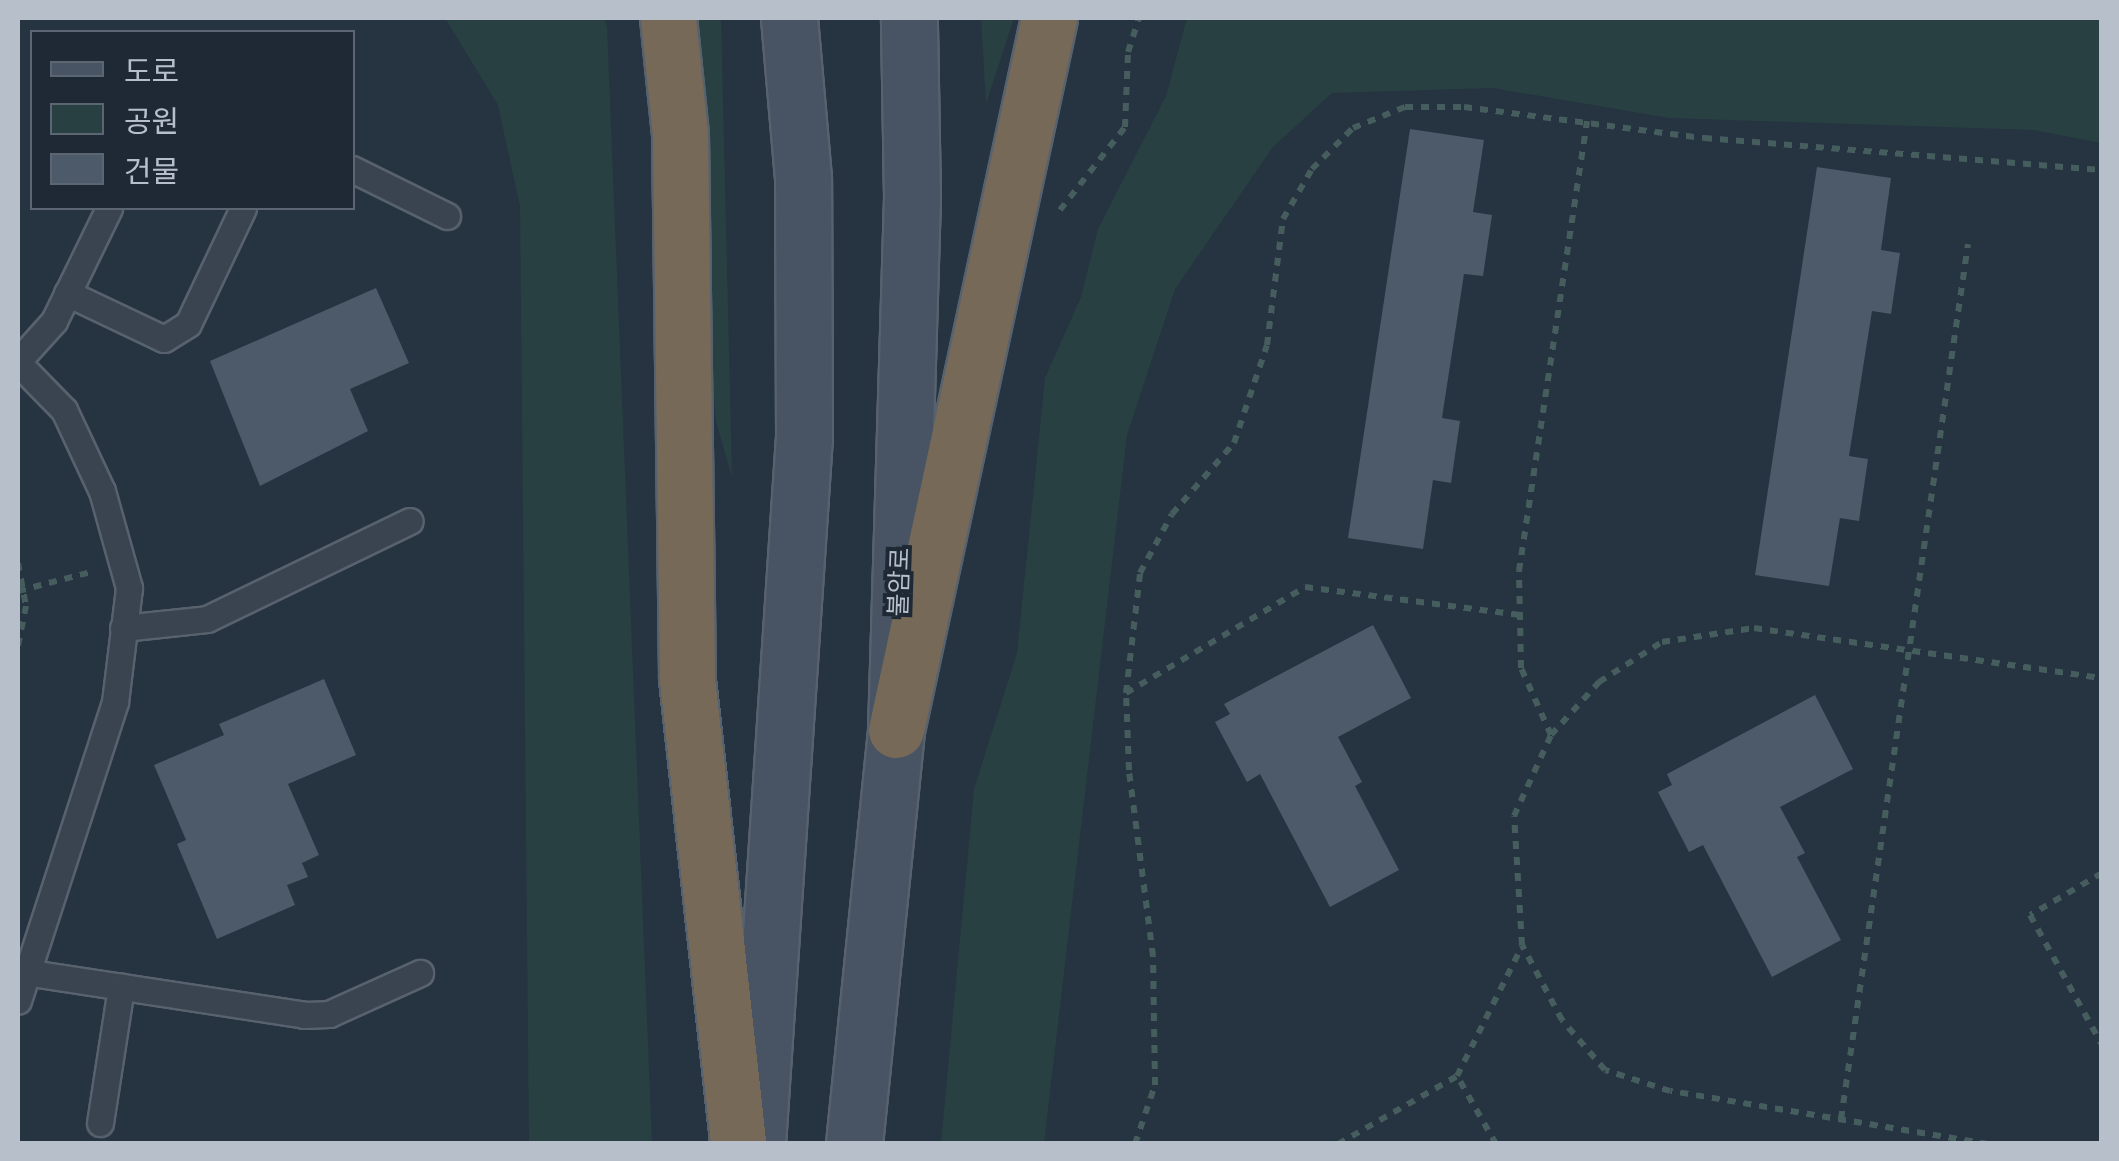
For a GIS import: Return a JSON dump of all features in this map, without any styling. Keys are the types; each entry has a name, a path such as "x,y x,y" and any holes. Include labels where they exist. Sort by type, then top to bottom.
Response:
{"highway":[{"path":"668,18 680,134 687,678 738,1144"},
{"path":"896,730 1048,18"}],"street":[{"path":"757,1144 804,437 804,178 790,18"},
{"name":"불암로","path":"854,1144 896,730 912,197 910,18"}],"lane":[{"path":"355,170 447,216"},
{"path":"18,1001 22,971 114,702 129,588 102,491 64,410 18,362 54,321 108,210"},
{"path":"68,293 164,339 188,324 242,210"},
{"path":"124,628 208,620 410,521"},
{"path":"22,971 329,1014 420,974"},
{"path":"100,1122 121,987"}],"path":[{"path":"1056,215 1124,127 1128,52 1139,18"},
{"path":"1134,1144 1155,1085 1154,956 1129,770 1126,693 1140,572 1172,514 1234,443 1268,344 1282,219 1312,168 1353,128 1405,107 1464,107 1704,138 2102,170"},
{"path":"1552,735 1522,668 1519,571 1587,122"},
{"path":"1841,1119 1968,244"},
{"path":"18,562 18,646"},
{"path":"20,590 122,564"},
{"path":"1126,693 1304,587 1520,615"},
{"path":"1988,1144 1670,1091 1605,1070 1562,1020 1522,945 1514,816 1552,735 1599,682 1662,642 1754,628 2102,678"},
{"path":"2102,874 2030,915 2102,1045"},
{"path":"1338,1144 1458,1076 1522,945"},
{"path":"1458,1076 1496,1144"}],"green space":[{"path":"445,18 604,18 607,27 652,1143 529,1143 520,207 498,105"},
{"path":"685,18 721,18 732,477 716,422"},
{"path":"981,18 1014,18 986,104"},
{"path":"1187,18 2101,18 2101,143 2034,130 1669,118 1493,88 1332,93 1273,147 1175,289 1127,435 1044,1143 941,1143 974,789 1017,653 1045,378 1081,297 1098,229 1166,96"}],"building":[{"path":"1410,129 1484,140 1473,212 1492,215 1483,276 1464,274 1442,418 1460,421 1451,483 1433,480 1423,549 1348,538"},
{"path":"1817,167 1891,178 1881,250 1900,253 1891,314 1872,311 1849,456 1868,459 1859,521 1840,518 1829,586 1755,575"},
{"path":"376,288 409,363 350,389 368,431 260,486 210,361"},
{"path":"1373,625 1411,698 1338,737 1362,782 1355,786 1399,870 1330,907 1260,774 1247,782 1215,722 1230,714 1224,704"},
{"path":"324,679 356,755 288,784 319,855 302,863 308,877 287,885 295,905 217,939 177,844 186,840 154,765 224,735 219,724"},
{"path":"1815,695 1853,769 1780,807 1805,853 1797,857 1841,940 1772,977 1703,845 1689,852 1658,792 1672,785 1667,774"}]}
